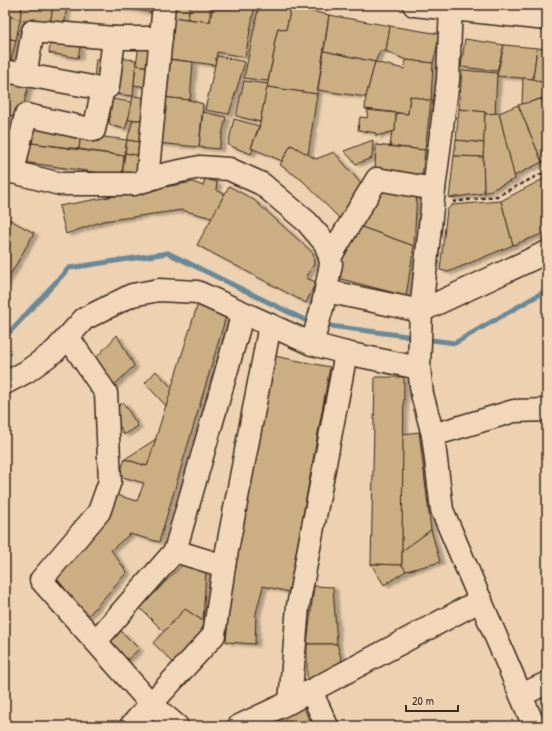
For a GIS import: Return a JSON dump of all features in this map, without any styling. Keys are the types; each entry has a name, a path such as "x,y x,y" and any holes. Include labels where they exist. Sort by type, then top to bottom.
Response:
{"street":[{"path":"147,180 164,5"},
{"path":"414,5 450,7 547,19"},
{"path":"450,7 448,80 420,311 419,368 422,394 433,435 442,510 534,726"},
{"path":"114,38 108,87 103,89 15,73 33,31 114,38 160,38"},
{"path":"103,89 94,130 26,115 9,171 60,184 134,184 200,167 229,169 262,184 307,222 325,243 330,257 331,264 326,291 312,344"},
{"path":"330,257 377,179 433,197"},
{"path":"326,291 420,311 547,252"},
{"path":"5,383 26,372 56,351 84,319 132,295 159,290 196,292 312,344 346,353 419,368"},
{"path":"96,641 175,551 243,313"},
{"path":"131,726 214,635 224,566 270,326"},
{"path":"68,337 106,393 110,481 99,512 41,580 151,704 177,726"},
{"path":"290,702 298,606 346,353"},
{"path":"433,435 514,411 547,410"},
{"path":"175,551 224,566"},
{"path":"239,726 290,702 481,600"},
{"path":"521,695 547,683"},
{"path":"310,691 327,726"}],"path":[{"path":"433,197 497,196 547,171"}],"building":[{"path":"5,5 22,5 20,20 5,15"},
{"path":"22,5 53,5 50,26 20,20"},
{"path":"53,5 67,5 64,28 50,26"},
{"path":"67,5 83,5 83,8"},
{"path":"104,5 156,5 155,13"},
{"path":"173,5 190,5 188,19 171,17"},
{"path":"190,5 210,5 210,22 188,19"},
{"path":"213,5 255,5 245,57 217,52 215,65 163,58 171,17 210,22"},
{"path":"259,5 291,7 286,30 278,28 268,81 244,78"},
{"path":"291,7 329,15 317,94 267,87 278,28 286,30"},
{"path":"5,15 20,20 16,40 5,38"},
{"path":"329,15 390,26 386,51 380,51 375,62 324,51"},
{"path":"390,26 440,34 433,63 406,60 386,51"},
{"path":"5,38 16,40 9,68 5,66"},
{"path":"51,39 81,42 78,58 49,53"},
{"path":"465,39 504,45 497,71 461,67"},
{"path":"139,45 156,48 151,67 136,65"},
{"path":"504,45 537,48 533,79 497,76"},
{"path":"537,48 547,49 544,73 545,84 533,79"},
{"path":"324,51 375,62 366,97 318,90"},
{"path":"547,52 547,73 544,73"},
{"path":"217,56 245,62 229,114 205,110"},
{"path":"116,58 136,60 133,96 113,94"},
{"path":"96,59 107,61 104,81 94,80"},
{"path":"166,59 193,62 190,100 161,97"},
{"path":"406,60 433,63 431,101 410,96 408,114 365,109 366,97 375,62 404,69"},
{"path":"136,65 151,67 147,87 134,85"},
{"path":"462,70 497,73 495,114 485,114 485,112 459,109"},
{"path":"5,78 29,84 20,118 5,114"},
{"path":"523,78 533,79 545,84 546,97 522,105"},
{"path":"244,81 268,84 260,122 236,116"},
{"path":"267,87 317,94 308,155 291,145 282,161 251,148 259,128"},
{"path":"133,96 148,98 146,120 128,120"},
{"path":"410,96 431,101 425,150 390,146 392,132 395,131 396,113 408,114"},
{"path":"547,96 547,113 541,99"},
{"path":"161,97 190,100 203,104 199,147 156,143"},
{"path":"112,99 132,102 125,129 109,125"},
{"path":"541,99 547,113 547,160 542,162 518,105"},
{"path":"518,105 542,162 514,176 499,113"},
{"path":"459,109 485,112 484,143 456,140"},
{"path":"368,110 396,113 395,131 376,136 376,133 358,130 360,117 367,118"},
{"path":"203,112 226,117 219,149 199,147"},
{"path":"499,113 515,179 484,193 483,157 485,114"},
{"path":"5,114 20,118 13,142 5,140"},
{"path":"234,119 259,126 251,148 253,149 251,154 228,145"},
{"path":"133,120 146,120 145,143 127,140"},
{"path":"27,127 81,134 79,149 24,142"},
{"path":"81,134 127,140 124,156 79,149"},
{"path":"5,140 13,142 5,159"},
{"path":"127,140 145,143 141,156 125,153"},
{"path":"373,140 372,158 356,164 344,151"},
{"path":"456,140 484,143 483,157 454,156"},
{"path":"24,142 124,156 122,176 23,162"},
{"path":"291,145 316,159 334,152 362,185 353,205 340,219 302,180 280,165"},
{"path":"376,145 425,150 422,178 375,170"},
{"path":"125,153 141,156 138,174 122,176"},
{"path":"454,156 483,157 484,193 449,198"},
{"path":"547,177 547,232 513,245 501,201"},
{"path":"205,179 217,182 216,190 225,194 212,218 182,210 103,221 66,234 59,206 193,182 203,186"},
{"path":"229,186 254,200 313,253 314,264 306,278 316,282 306,303 197,245"},
{"path":"379,187 417,192 414,246 356,225"},
{"path":"501,201 513,245 448,272 440,270 447,210 452,205"},
{"path":"5,217 34,233 5,284"},
{"path":"353,225 414,246 406,296 337,278"},
{"path":"198,303 227,313 159,542 130,534 111,550 127,572 87,617 55,576 116,495 137,501 144,483 119,476 125,459 147,466"},
{"path":"117,335 134,366 110,389 95,359"},
{"path":"274,356 330,367 289,592 263,586 256,613 255,644 226,642 231,579"},
{"path":"156,371 172,388 166,406 145,383"},
{"path":"375,377 404,377 402,565 371,564"},
{"path":"123,402 138,426 124,435 113,412"},
{"path":"419,432 431,530 402,551 403,434"},
{"path":"156,439 147,466 125,459"},
{"path":"431,530 440,562 406,571 402,565 402,551"},
{"path":"371,564 402,565 406,571 384,585"},
{"path":"182,565 206,570 203,621 185,609 164,632 140,608"},
{"path":"314,586 333,587 337,644 307,644"},
{"path":"185,609 203,621 199,643 178,667 153,643"},
{"path":"121,631 139,649 125,662 108,645"},
{"path":"307,644 337,644 343,665 307,681"},
{"path":"304,708 312,726 267,726"},
{"path":"150,712 166,726 137,726"}],"waterway":[{"path":"5,337 69,268 168,253 313,324"},
{"path":"424,339 455,343 547,290"},
{"path":"323,325 414,337"}]}
